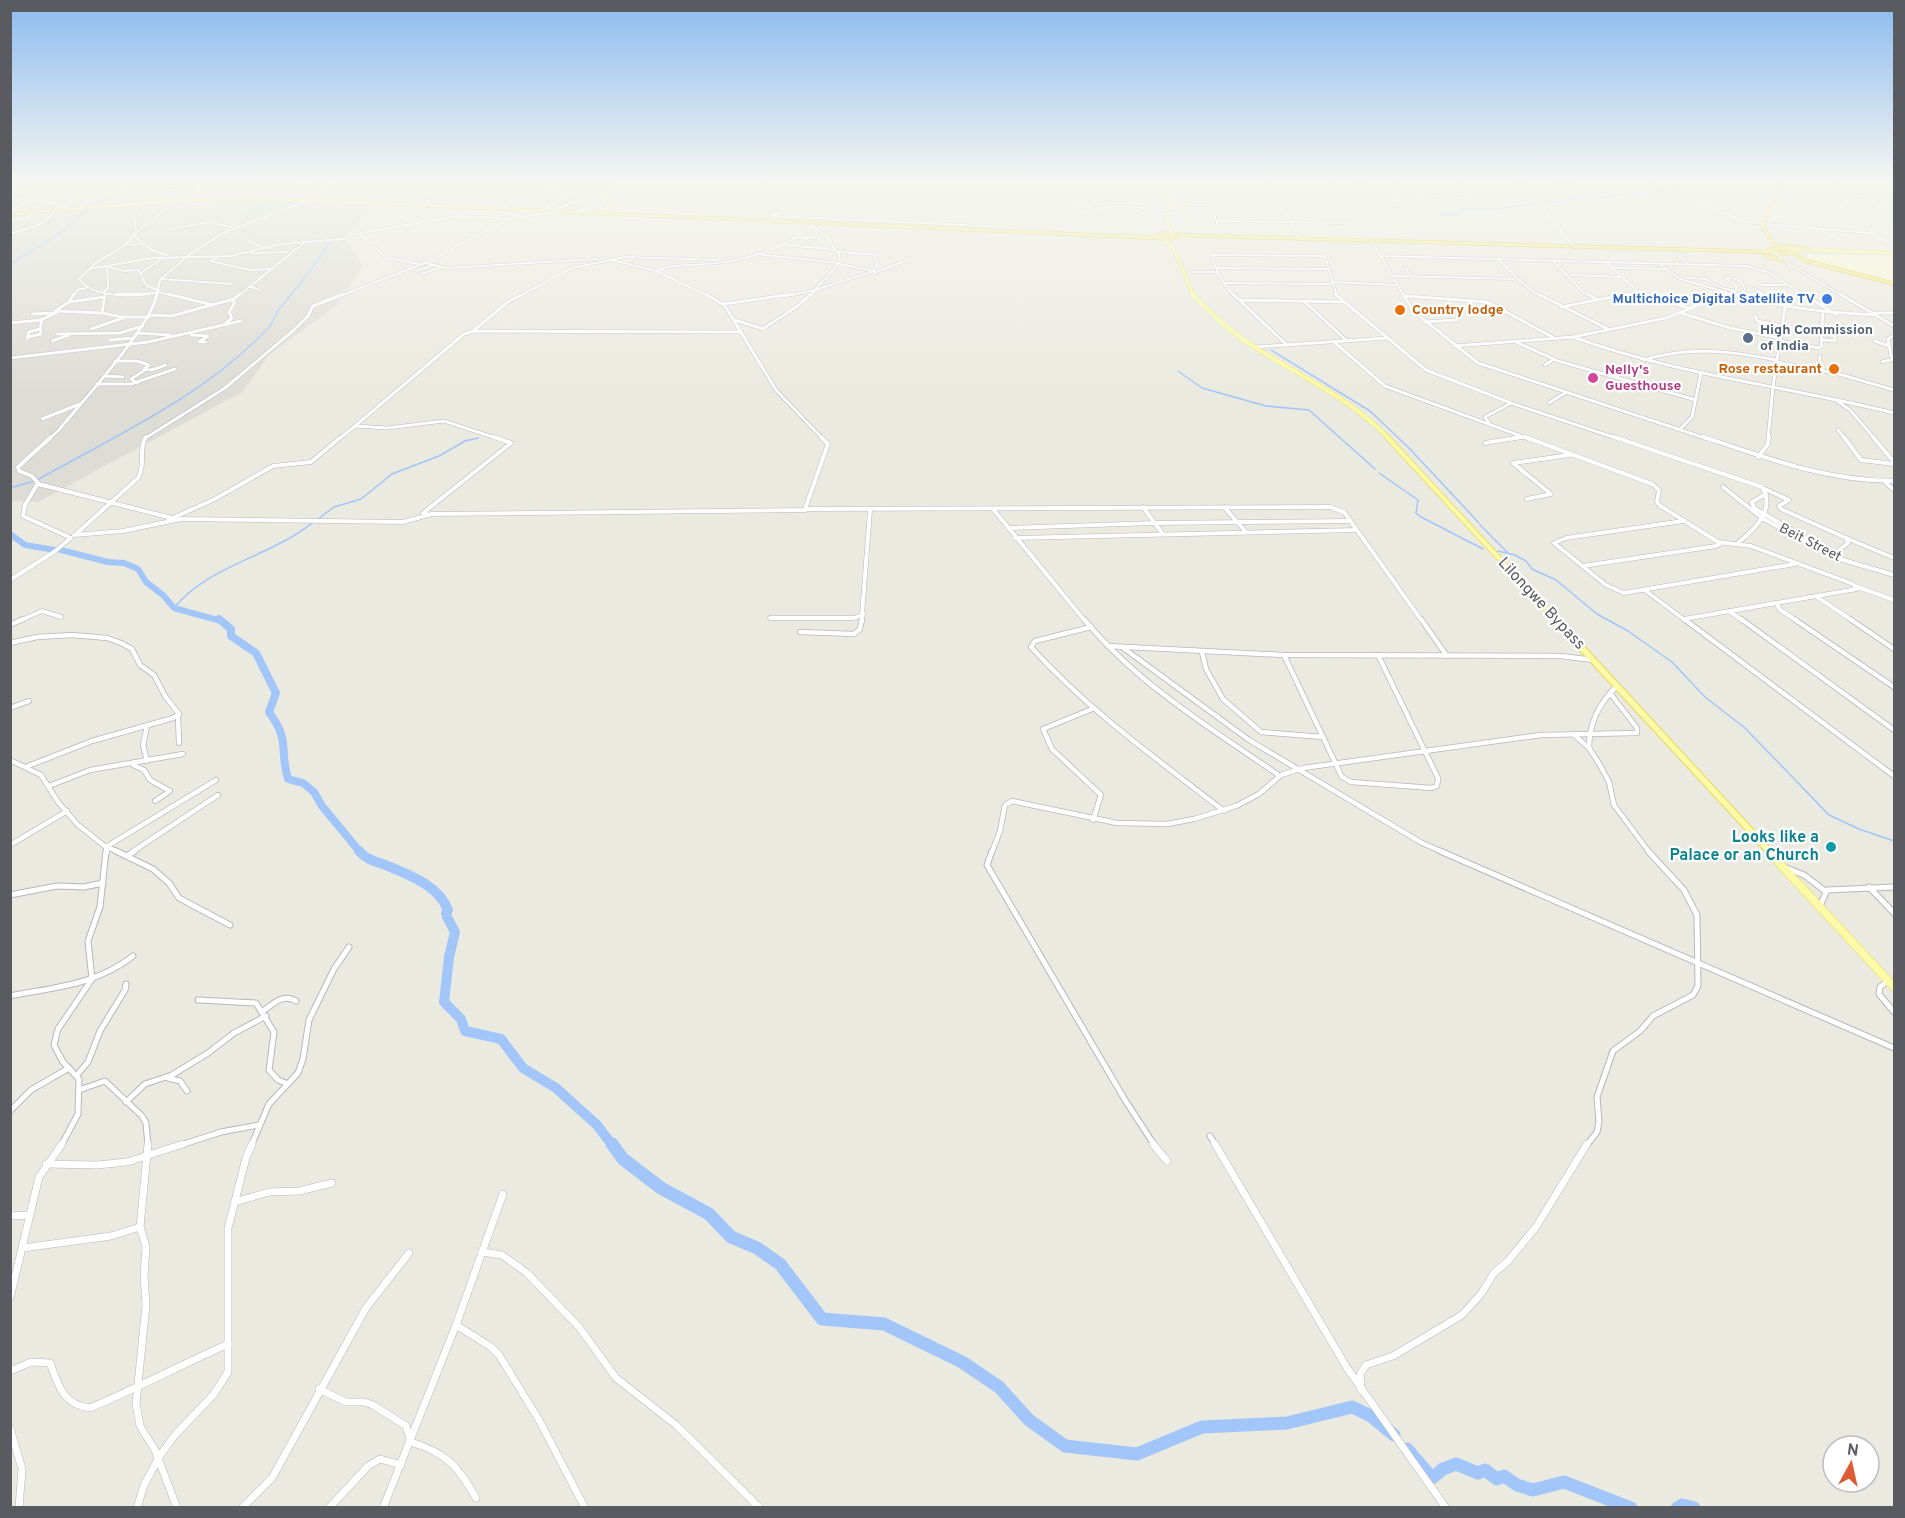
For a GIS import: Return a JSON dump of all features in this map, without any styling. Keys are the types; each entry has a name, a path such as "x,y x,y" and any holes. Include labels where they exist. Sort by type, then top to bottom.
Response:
{"highway":[{"path":"1757,253 1781,259"},
{"path":"1777,253 1894,284"},
{"path":"1807,253 1803,255 1807,261"},
{"path":"1783,254 1795,254 1807,261 1834,269"}],"main road":[{"name":"Lilongwe Bypass","path":"1175,253 1186,284 1195,298 1219,322 1254,347 1347,402 1375,424 1894,987"},
{"path":"1795,254 1801,253"},
{"path":"1862,253 1894,254"}],"street":[{"path":"111,253 79,279 82,284 104,292 132,296 159,292"},
{"path":"160,253 177,256"},
{"path":"192,253 161,279 159,292 146,322 98,384 54,435 18,467 19,471 36,479 38,484 181,519 403,522 427,514 1143,507 1336,508 1344,512 1447,656"},
{"path":"241,253 210,261 250,270 270,269"},
{"path":"146,322 231,300 252,287 290,253"},
{"path":"381,253 387,258 442,267"},
{"path":"10,580 73,537 101,514 142,472 144,439 225,388 294,330 308,316 313,306 424,263 444,253"},
{"path":"656,271 730,260 755,253"},
{"path":"837,253 839,263"},
{"path":"854,253 875,255 877,258 871,274"},
{"path":"1380,253 1411,308 1454,346 1478,363 1758,457 1816,474 1886,483 1894,481"},
{"path":"1774,253 1894,326"},
{"path":"751,254 839,263 874,270"},
{"path":"1781,259 1783,254"},
{"path":"103,311 104,292 108,288 106,282 109,279 109,274 106,272 112,264 188,255 219,257"},
{"path":"1287,345 1238,300 1224,283 1212,255 1325,256 1334,293 1426,370 1511,403 1789,500 1779,506 1781,509 1894,558"},
{"path":"1677,255 1689,264"},
{"path":"162,523 213,500 273,466 311,462 464,334 477,329 508,302 556,274 572,267 628,256 730,260"},
{"path":"1382,256 1689,264 1756,268 1789,285 1837,315"},
{"path":"141,273 156,261 166,257"},
{"path":"103,258 112,264"},
{"path":"723,304 769,299 815,290 888,269 905,261 906,258"},
{"path":"421,274 442,267 608,259 656,271 696,288 723,304 782,398 828,444 823,464 805,506 807,510"},
{"path":"1498,259 1514,279 1533,293 1610,330"},
{"path":"1552,261 1581,291 1598,300"},
{"path":"1606,262 1638,292 1692,309"},
{"path":"735,320 763,329 783,314 798,308 839,263"},
{"path":"1659,264 1680,279 1729,293"},
{"path":"416,271 434,265"},
{"path":"89,269 108,267 124,271 138,270 146,285 159,292 215,305"},
{"path":"1405,267 1411,276"},
{"path":"1613,268 1667,269"},
{"path":"1193,272 1329,270"},
{"path":"1433,271 1438,277"},
{"path":"1571,275 1622,277"},
{"path":"1393,276 1514,279"},
{"path":"1687,278 1707,279 1722,288 1792,309 1837,315 1894,313"},
{"path":"1454,346 1556,339 1610,330 1681,313 1729,293 1738,292 1745,290 1743,283 1736,278 1725,278 1735,285 1738,292"},
{"path":"161,279 232,284"},
{"path":"1224,283 1398,285"},
{"path":"1761,285 1789,285"},
{"path":"252,287 260,290"},
{"path":"69,302 77,290 88,288"},
{"path":"1754,288 1774,302 1791,306 1792,309"},
{"path":"1561,307 1638,292"},
{"path":"1405,296 1486,302 1502,308 1556,339"},
{"path":"65,313 55,310 69,302 104,297"},
{"path":"219,327 232,319 229,312 235,302 231,300"},
{"path":"1238,300 1344,302"},
{"path":"1305,302 1347,341"},
{"path":"1758,457 1768,444 1776,361 1785,307"},
{"path":"32,314 103,311 125,318"},
{"path":"10,323 41,319 56,313"},
{"path":"1681,313 1730,328 1819,348 1822,346"},
{"path":"1823,314 1822,324 1825,328 1843,331 1844,326"},
{"path":"1755,316 1757,321 1782,326"},
{"path":"91,329 125,318 167,317"},
{"path":"28,338 41,334 41,319"},
{"path":"1425,322 1457,320"},
{"path":"10,358 128,345 241,321"},
{"path":"57,334 118,333 143,326"},
{"path":"196,347 212,331 209,329"},
{"path":"471,332 741,332"},
{"path":"52,341 77,333"},
{"path":"110,346 110,340 118,333"},
{"path":"138,333 177,336"},
{"path":"186,334 207,336"},
{"path":"1822,346 1821,334 1824,334"},
{"path":"1822,346 1824,334"},
{"path":"1824,334 1835,336 1835,341 1824,340"},
{"path":"1882,362 1894,359 1888,338 1894,336"},
{"path":"1573,337 1643,360 1894,413"},
{"path":"110,340 133,338"},
{"path":"1254,347 1388,338"},
{"path":"1874,341 1890,346"},
{"path":"199,342 206,342"},
{"path":"1334,342 1382,385 1656,486 1659,490 1657,502 1659,505 1721,543 1751,546 1894,600"},
{"path":"1516,342 1554,359 1650,389 1696,400"},
{"path":"1643,360 1662,353 1696,348 1726,350 1819,370 1894,390"},
{"path":"1819,370 1820,356"},
{"path":"1545,365 1554,359"},
{"path":"115,362 147,363 149,365 144,369 146,370"},
{"path":"137,383 131,379 146,370 166,365"},
{"path":"98,384 137,383 175,369"},
{"path":"1678,430 1692,417 1701,373"},
{"path":"104,376 123,377"},
{"path":"131,384 140,387"},
{"path":"1550,403 1565,393"},
{"path":"1833,399 1851,410 1894,463"},
{"path":"42,419 82,403"},
{"path":"1491,425 1485,417 1511,403"},
{"path":"355,426 391,428 444,421 511,443 437,500 423,513 427,514"},
{"path":"1838,430 1861,460 1894,463"},
{"path":"1485,443 1524,437"},
{"path":"1527,499 1551,494 1513,463 1572,455"},
{"path":"1886,483 1894,490"},
{"path":"38,484 25,505 22,516 73,537 123,531 181,519"},
{"path":"1723,487 1764,516 1859,565"},
{"path":"1764,516 1751,504 1765,491"},
{"path":"1738,543 1764,516 1765,491"},
{"path":"1143,507 1162,533"},
{"path":"1224,507 1246,532"},
{"path":"993,509 1091,627 1124,663 1170,699 1280,776"},
{"path":"800,632 854,634 860,629 870,510"},
{"name":"Beit Street","path":"1764,516 1833,557 1894,575"},
{"path":"1008,528 1154,523 1350,521"},
{"path":"1683,521 1566,538 1554,542 1615,591 1624,593 1795,564"},
{"path":"1016,538 1162,533 1357,531"},
{"path":"1834,554 1848,543 1846,538"},
{"path":"1583,566 1716,546 1721,543"},
{"path":"1684,619 1856,590 1855,586"},
{"path":"1646,591 1894,776"},
{"path":"1816,597 1894,649"},
{"path":"1777,603 1779,609 1894,687"},
{"path":"10,625 42,611 61,617"},
{"path":"1729,611 1894,730"},
{"path":"770,618 854,618 863,613"},
{"path":"1091,627 1035,641 1030,645 1050,670 1092,709 1224,811"},
{"path":"10,643 24,638 45,636 86,636 123,644 134,651 141,666 150,670 160,684 164,695 173,702 180,728 179,743"},
{"path":"1108,646 1284,655 1561,656 1593,660"},
{"path":"1122,647 1198,705 1249,740 1422,843 1894,1048"},
{"path":"1202,652 1206,669 1223,699 1262,732 1323,737"},
{"path":"1284,655 1342,777 1351,782 1432,788 1437,786 1438,778 1378,655"},
{"path":"1589,748 1593,716 1617,686"},
{"path":"1167,1161 1150,1140 1125,1100 987,864 996,844 1005,805 1008,802 1093,820 1140,827 1175,824 1224,811 1258,795 1280,776 1298,770 1541,735 1637,733 1637,728 1610,693"},
{"path":"10,708 29,701"},
{"path":"1092,709 1064,721 1049,723 1043,729 1054,753 1101,795 1093,820"},
{"path":"28,766 92,741 178,716"},
{"path":"147,726 143,745 147,761"},
{"path":"1249,740 1262,732"},
{"path":"1361,1390 1360,1374 1366,1365 1394,1356 1462,1315 1481,1294 1494,1273 1508,1261 1536,1227 1582,1150 1597,1132 1599,1122 1597,1097 1613,1051 1640,1031 1653,1016 1693,995 1698,986 1697,915 1684,890 1641,843 1622,818 1614,805 1609,782 1589,748 1573,734"},
{"path":"49,786 90,770 183,754"},
{"path":"10,760 28,766 41,775 58,802 78,825 106,847 128,855 153,869 169,883 178,898 230,925"},
{"path":"130,764 144,770 150,780 170,792 155,801"},
{"path":"106,847 216,780"},
{"path":"128,855 218,795"},
{"path":"10,846 67,812"},
{"path":"10,1298 39,1177 62,1144 75,1120 80,1103 77,1075 55,1050 56,1034 92,979 88,941 100,907 106,847"},
{"path":"1783,866 1804,875 1825,891 1894,887"},
{"path":"10,895 57,886 84,887 104,883"},
{"path":"1869,887 1894,913"},
{"path":"1820,906 1825,891"},
{"path":"137,1508 142,1488 158,1459 182,1427 207,1403 224,1381 230,1365 228,1228 246,1158 269,1104 288,1084 302,1064 309,1020 334,969 349,947"},
{"path":"10,996 92,979 115,970 133,956"},
{"path":"1888,981 1880,987 1879,994 1894,1012"},
{"path":"77,1075 88,1062 97,1038 125,990 126,984"},
{"path":"126,1102 138,1088 162,1079 208,1053 281,999 292,998 296,1001"},
{"path":"198,1000 226,1000 232,1004 255,1003 264,1013 275,1037 269,1059 269,1070 274,1077 288,1084"},
{"path":"12,1109 31,1090 69,1068"},
{"path":"162,1079 180,1080 187,1091"},
{"path":"80,1090 105,1081 145,1120 148,1132 140,1227 146,1246 144,1276 146,1305 140,1385 136,1404 140,1426 150,1438 177,1508"},
{"path":"46,1164 108,1164 147,1156 221,1132 259,1125"},
{"path":"1210,1136 1361,1390 1446,1508"},
{"path":"235,1202 268,1192 299,1191 332,1184"},
{"path":"383,1508 456,1325 503,1194"},
{"path":"10,1216 29,1215"},
{"path":"22,1248 111,1236 140,1227"},
{"path":"482,1252 502,1256 527,1273 579,1327 616,1378 676,1425 760,1508"},
{"path":"242,1508 272,1478 319,1389 366,1308 409,1253"},
{"path":"10,1270 18,1267"},
{"path":"456,1325 491,1347 499,1356 539,1420 585,1508"},
{"path":"10,1371 31,1362 50,1363 62,1395 85,1408 159,1378 174,1368 228,1344"},
{"path":"319,1389 346,1402 364,1402 373,1405 406,1426 411,1442"},
{"path":"10,1428 22,1469 19,1508"},
{"path":"411,1442 430,1448 457,1464 476,1498"},
{"path":"329,1508 333,1500 380,1459 401,1465"}],"shaded area":[{"path":"10,253 355,253 363,266 337,305 269,355 242,392 38,502 11,501"},
{"path":"1808,255 1894,256 1894,282 1807,260"}],"waterway":[{"path":"10,264 29,253"},
{"path":"39,479 160,412 217,374 244,352 270,326 279,309 323,253"},
{"path":"1271,350 1370,411 1409,448 1479,523"},
{"path":"1178,371 1202,388 1266,406 1309,410 1375,469"},
{"path":"318,519 334,507 361,499 392,474 439,456 465,441 478,438"},
{"path":"1379,473 1418,500 1416,513 1421,517 1483,549"},
{"path":"10,488 34,481"},
{"path":"174,608 185,596 212,577 272,548 314,522"},
{"path":"1480,525 1507,552"},
{"path":"10,534 25,545 55,550"},
{"path":"61,550 108,562 124,563 138,569 146,582 163,595 174,608 221,621"},
{"path":"1498,551 1515,555 1526,561 1532,569 1556,580 1597,614 1628,631 1672,662 1705,697 1745,728 1829,815 1859,829 1894,841"},
{"path":"219,619 231,629 231,636 256,653 276,693 269,712 282,738 288,779 303,783 314,792 322,806 360,852"},
{"path":"360,852 369,859 423,882 444,902 448,910 446,913"},
{"path":"447,917 455,932 449,957 444,1002 461,1019 465,1031 501,1039 523,1068 556,1088 597,1125 613,1146"},
{"path":"612,1144 623,1159 661,1188 709,1214 731,1237 757,1248 780,1264 822,1319 884,1324 962,1362 999,1387 1029,1420 1065,1446 1137,1454 1202,1427 1287,1423 1352,1407 1371,1416 1394,1435"},
{"path":"1407,1449 1432,1478 1443,1469 1456,1464 1478,1473 1485,1470 1497,1479 1504,1476 1517,1485 1533,1490 1564,1482 1631,1508"},
{"path":"1677,1508 1682,1505 1694,1508"}],"place":[{"name":"Multichoice Digital Satellite TV","path":"1827,299"},
{"name":"Country lodge","path":"1400,310"},
{"name":"High Commission of India","path":"1748,338"},
{"name":"Rose restaurant","path":"1834,369"},
{"name":"Nelly's Guesthouse","path":"1593,378"},
{"name":"Looks like a Palace or an Church","path":"1831,847"}]}
